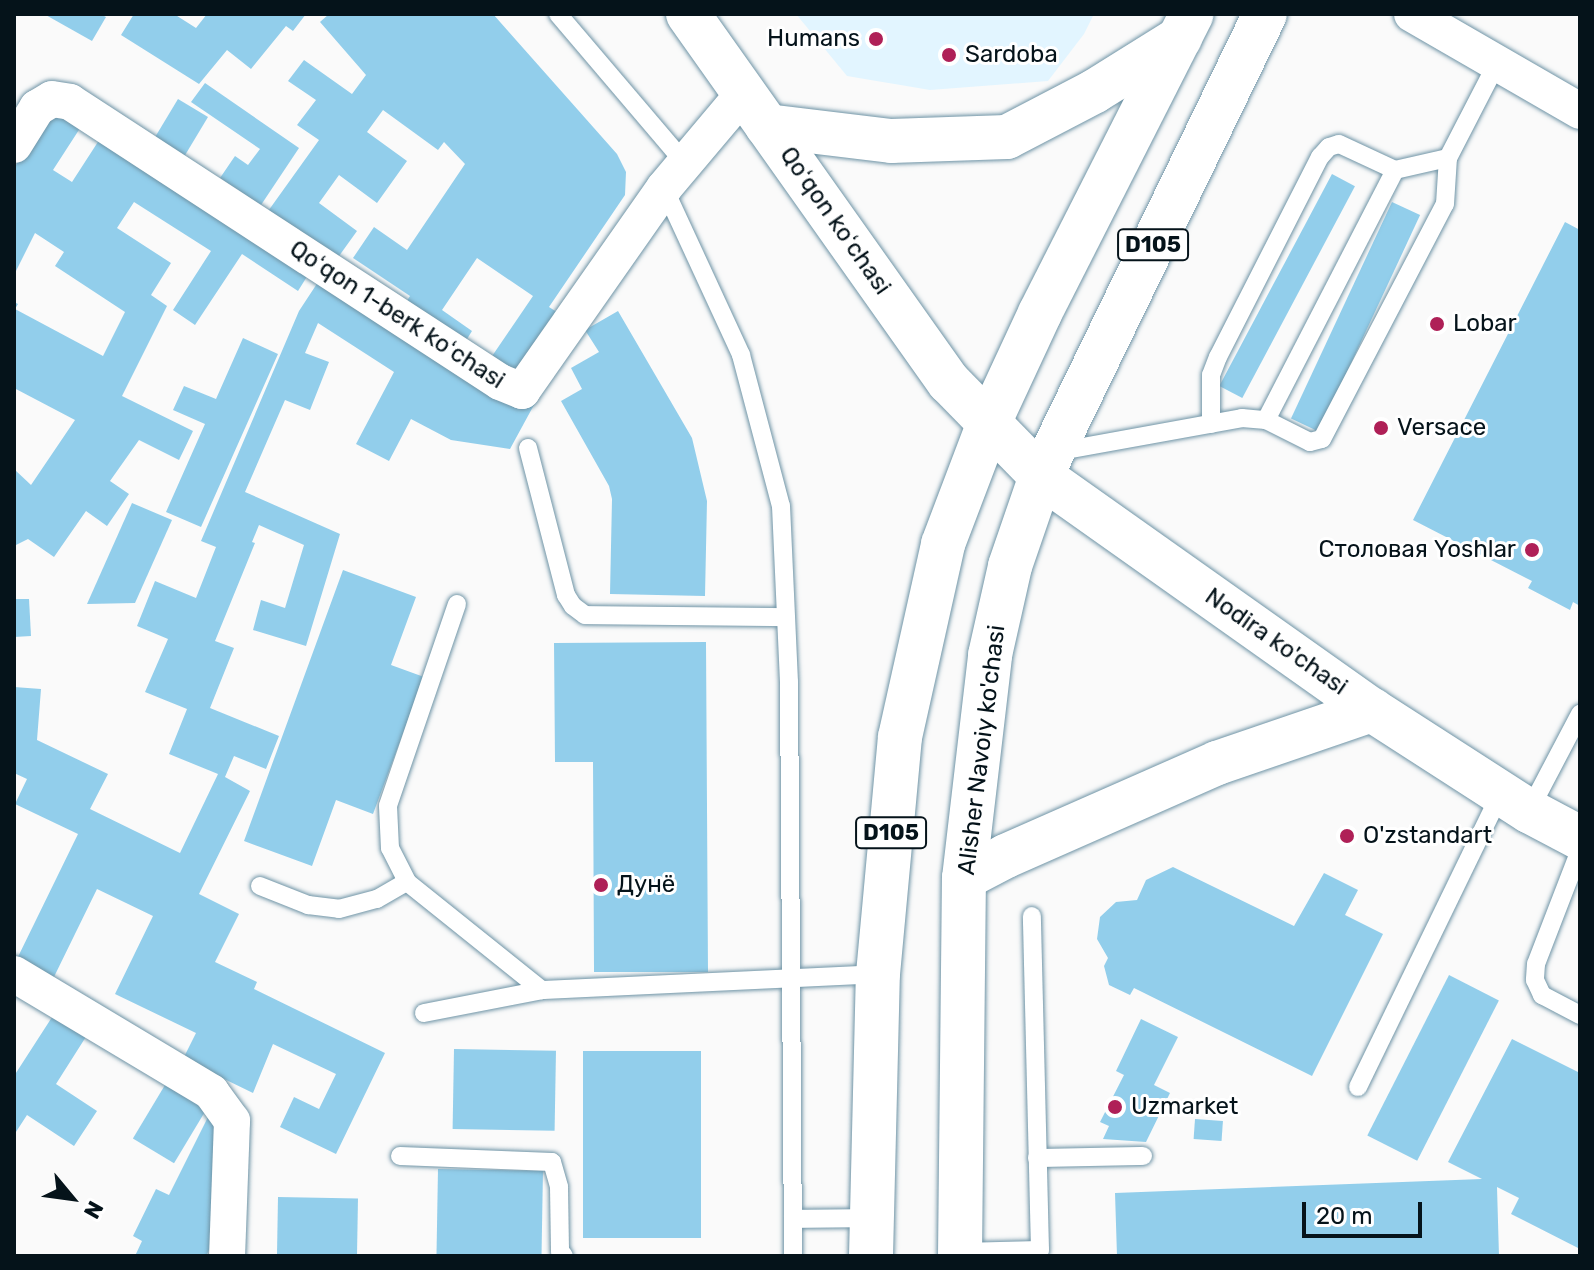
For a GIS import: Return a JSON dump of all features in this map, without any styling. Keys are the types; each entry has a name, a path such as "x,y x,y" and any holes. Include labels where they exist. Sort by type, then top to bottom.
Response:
{"main road":[{"name":"Qoʻqon koʻchasi","path":"688,14 949,382 989,423"},
{"name":"Alisher Navoiy ko'chasi","path":"960,1254 964,878 990,655 1010,566 1047,464 1265,14"},
{"path":"756,110 891,141 1007,137 1095,91 1186,26"},
{"name":"D105","path":"870,1237 878,974 900,737 943,544 989,423 1040,313 1186,26"},
{"name":"Nodira ko'chasi","path":"989,423 1372,710 1515,802 1580,838"},
{"path":"964,878 1006,856 1217,763 1372,710"}],"street":[{"path":"1412,14 1580,111"},
{"name":"Qoʻqon 1-berk koʻchasi","path":"16,137 37,108 52,99 70,102 500,382 522,391 675,175 756,110"},
{"path":"14,974 211,1092 232,1121 227,1256"}],"lane":[{"path":"558,14 675,175 741,355 781,506 789,682 793,1256"},
{"path":"1047,464 1242,418 1266,420 1310,442 1322,439 1445,204 1448,158 1497,63"},
{"path":"1211,424 1211,375 1218,357 1320,157 1329,147 1339,144 1395,170 1448,158"},
{"path":"1266,420 1395,170"},
{"path":"528,448 566,595 573,606 585,615 785,617"},
{"path":"457,604 388,806 390,848 407,882 542,990"},
{"path":"1358,1087 1515,802 1580,714"},
{"path":"1580,850 1536,964 1535,980 1542,995 1580,1015"},
{"path":"260,886 308,905 339,909 377,899 407,882"},
{"path":"960,1254 1040,1253 1032,916"},
{"path":"424,1013 542,990 878,974"},
{"path":"400,1156 552,1162 559,1187 560,1251 564,1256"},
{"path":"1037,1158 1143,1156"},
{"path":"793,1219 870,1237"}],"shaded area":[{"name":"Sardoba","path":"796,14 1094,14 1084,34 1048,81 930,90 847,76"}],"building":[{"path":"44,14 100,14 106,17 92,41"},
{"path":"134,14 174,14 196,28 207,14 306,14 293,31 286,26 251,69 227,50 199,84 121,35"},
{"path":"329,14 493,14 617,154 626,172 625,195 549,307 563,316 516,386 486,365 533,296 477,258 442,310 472,331 462,347 403,307 410,296 353,258 374,227 407,250 465,164 444,142 438,150 383,110 367,132 407,161 377,203 339,175 319,203 357,231 334,263 266,214 319,140 297,125 316,100 288,81 304,60 352,94 366,75 320,22"},
{"path":"205,83 299,148 261,205 220,178 235,156 248,165 260,149 191,102"},
{"path":"178,99 208,117 181,162 151,144"},
{"path":"58,101 86,119 53,170 72,182 105,131 313,267 298,291 242,254 195,325 173,310 211,251 134,202 117,228 171,263 151,295 167,306 122,396 193,431 179,460 139,440 110,481 129,494 107,526 86,511 54,557 28,539 14,546 14,469 31,485 75,420 14,388 14,302 18,304 15,309 103,356 125,312 55,266 64,252 35,233 14,275 14,168"},
{"path":"1332,174 1355,186 1242,398 1219,386"},
{"path":"1392,202 1420,215 1319,432 1291,419"},
{"path":"1565,222 1580,230 1580,606 1573,602 1570,610 1528,588 1532,581 1413,520"},
{"path":"322,276 445,356 535,403 510,449 451,440 411,419 389,461 356,444 394,372 318,323 305,353 329,362 310,410 285,400 245,492 340,534 306,646 253,630 261,600 285,608 304,545 259,525 252,542 255,543 215,641 234,648 210,708 279,736 266,769 234,756 225,777 250,791 199,894 239,914 215,962 257,982 254,989 385,1053 336,1154 280,1127 294,1097 319,1109 336,1074 273,1044 253,1093 183,1059 196,1033 115,994 153,916 97,889 51,983 14,965 78,834 15,804 27,779 14,773 14,687 41,689 37,740 108,774 90,809 180,853 218,774 169,754 187,709 145,692 168,639 137,626 155,581 196,598 216,547 201,541 299,311"},
{"path":"618,311 692,438 707,501 705,596 610,594 612,499 609,486 561,401 582,389 571,368 599,352 585,330"},
{"path":"243,338 278,354 201,527 166,512 205,424 173,410 184,386 216,399"},
{"path":"132,503 172,520 135,603 87,604"},
{"path":"343,570 416,597 391,665 424,677 373,814 336,800 312,866 244,841"},
{"path":"14,599 29,599 31,636 14,637"},
{"path":"706,642 708,972 594,972 593,762 555,762 554,643"},
{"path":"1173,867 1294,926 1324,873 1358,890 1345,915 1383,934 1312,1076 1134,988 1130,995 1109,985 1104,966 1108,958 1097,939 1100,917 1116,902 1137,900 1146,880"},
{"path":"1449,975 1499,1000 1417,1161 1367,1135"},
{"path":"56,1011 89,1032 56,1084 97,1111 74,1146 27,1115 14,1135 14,1076"},
{"path":"1141,1019 1178,1037 1154,1085 1170,1093 1146,1142 1103,1139 1109,1126 1100,1122 1124,1075 1116,1071"},
{"path":"1512,1039 1580,1073 1580,1249 1511,1214 1519,1198 1497,1187 1499,1256 1117,1256 1115,1193 1482,1179 1448,1162"},
{"path":"454,1049 556,1051 555,1131 453,1129"},
{"path":"583,1051 701,1051 701,1238 583,1238"},
{"path":"171,1075 212,1100 174,1163 133,1138"},
{"path":"210,1113 229,1123 223,1222 206,1256 135,1256 142,1241 133,1236 156,1189 169,1195"},
{"path":"1195,1119 1223,1121 1222,1141 1194,1139"},
{"path":"438,1169 543,1171 541,1256 436,1256"},
{"path":"278,1197 358,1198 357,1256 277,1256"}],"place":[{"name":"Humans","path":"876,39"},
{"name":"Sardoba","path":"949,55"},
{"name":"Lobar","path":"1437,324"},
{"name":"Versace","path":"1381,428"},
{"name":"Столовая Yoshlar","path":"1532,550"},
{"name":"O'zstandart","path":"1347,836"},
{"name":"Дунё","path":"601,885"},
{"name":"Uzmarket","path":"1115,1107"}]}
